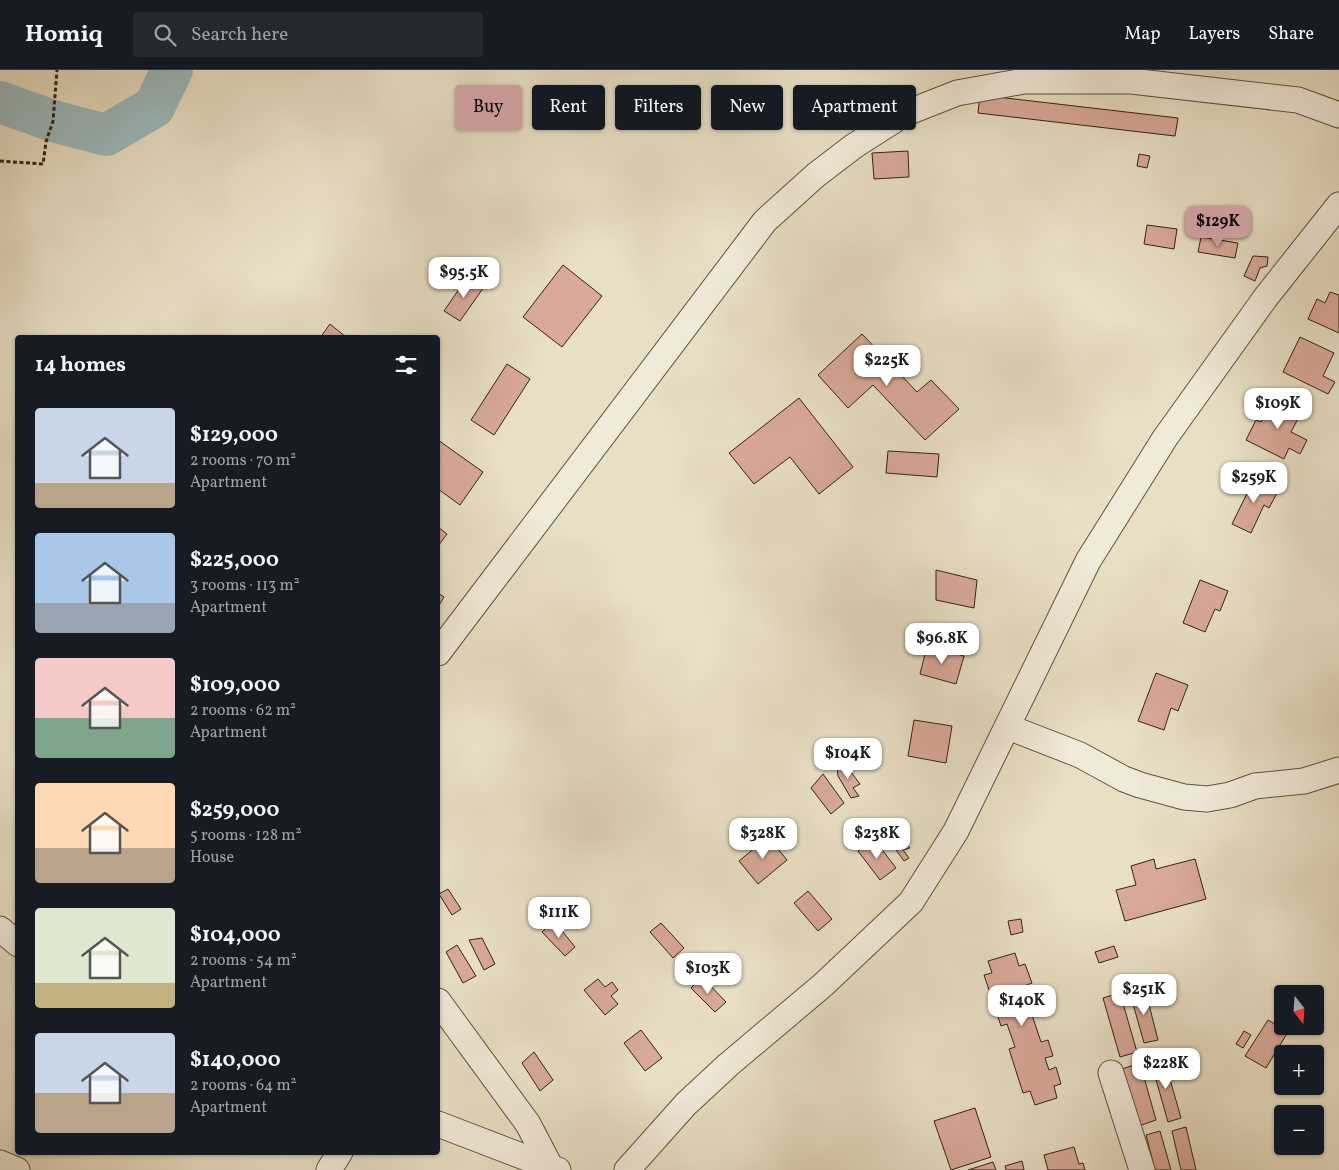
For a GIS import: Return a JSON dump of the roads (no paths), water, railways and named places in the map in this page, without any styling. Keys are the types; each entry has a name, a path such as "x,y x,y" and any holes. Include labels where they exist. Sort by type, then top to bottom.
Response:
{"street":[{"path":"440,650 765,221 816,175 854,146 904,114 957,93 1024,81 1131,81 1298,100 1339,115"},
{"path":"627,1170 686,1104 728,1065 823,986 911,902 956,831 1088,561 1164,438 1266,297 1339,204"},
{"path":"1008,726 1080,755 1140,786 1184,797 1208,799 1230,795 1255,786 1304,781 1339,770"},
{"path":"0,930 15,942"},
{"path":"440,1004 528,1124 554,1168"},
{"path":"1111,1073 1142,1170"},
{"path":"440,1125 554,1168"},
{"path":"329,1170 338,1155"},
{"path":"0,1164 17,1170"}],"waterway":[{"path":"0,102 53,121 106,135 154,107 172,70"}]}
